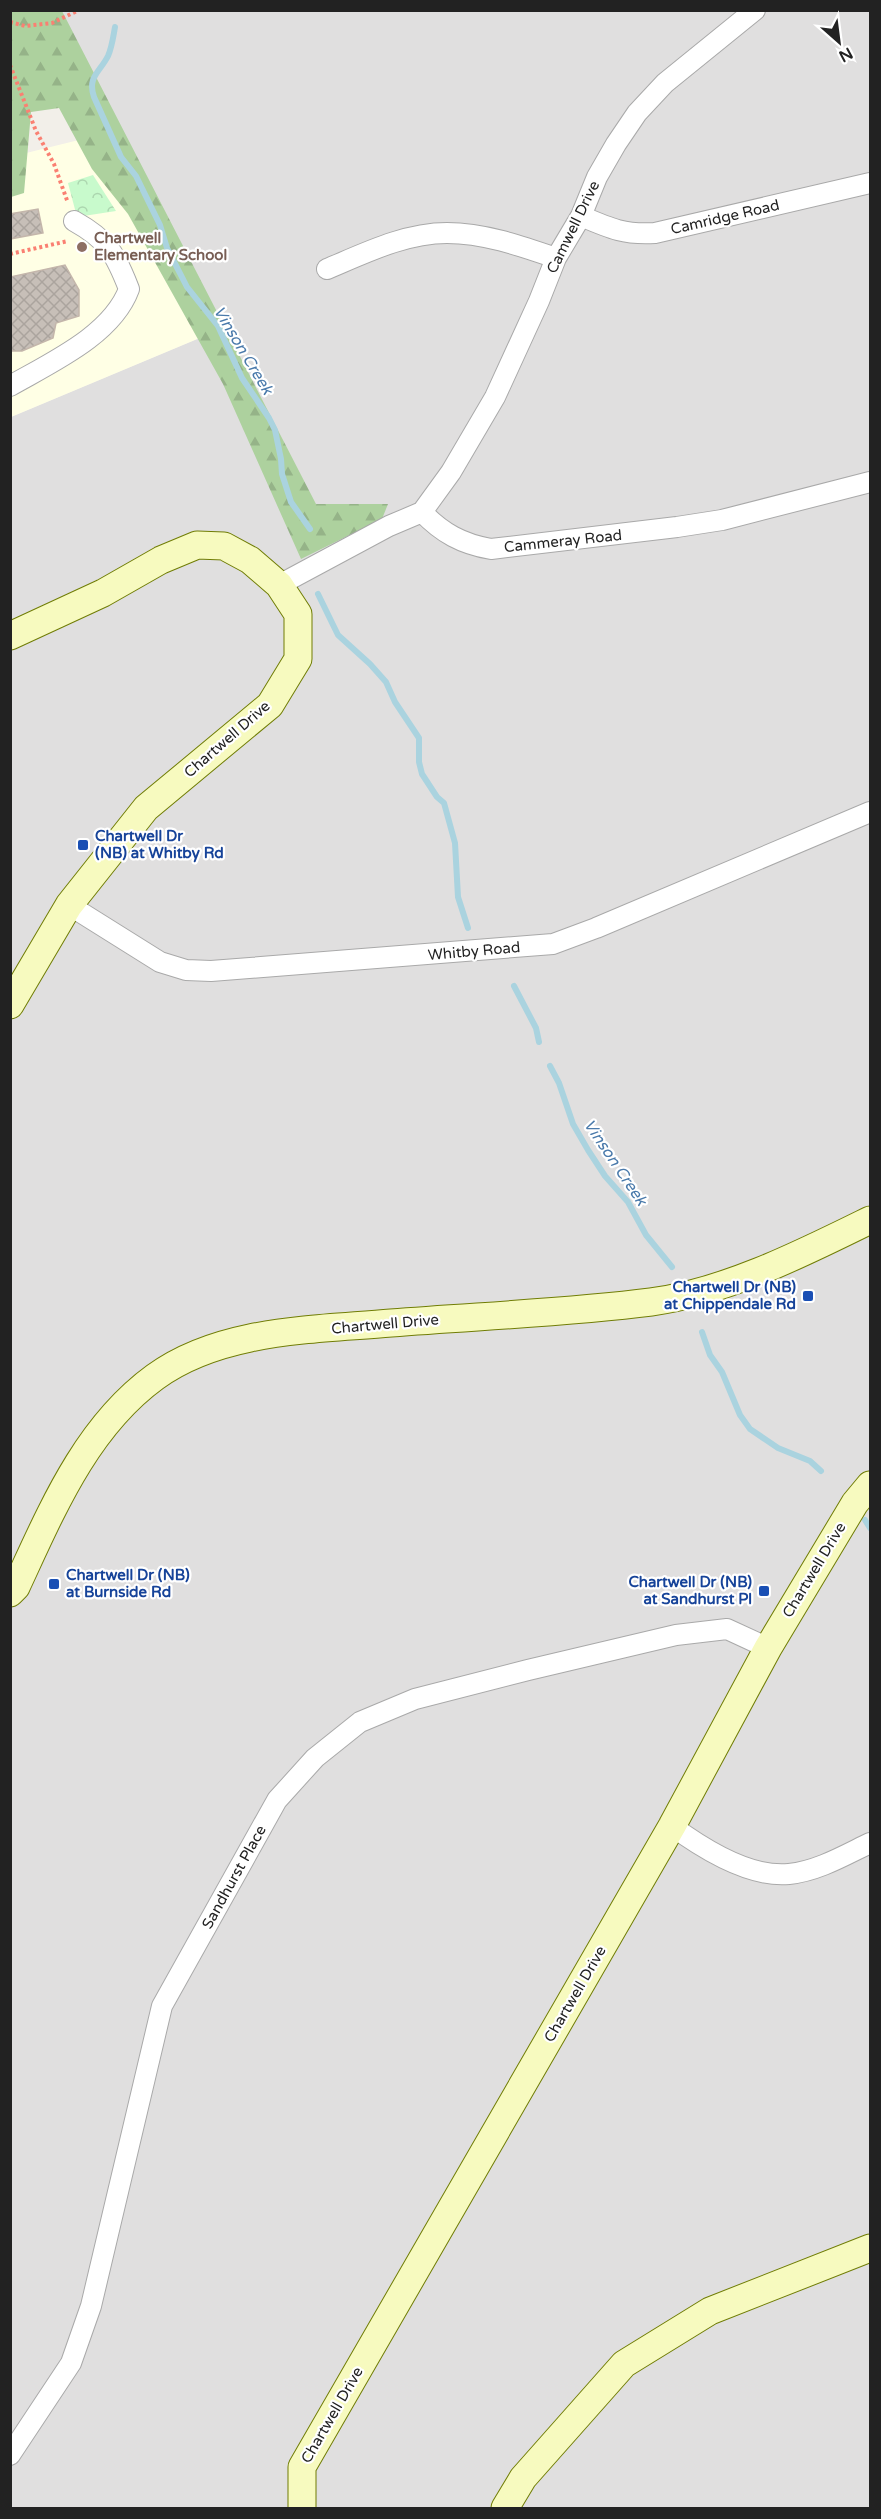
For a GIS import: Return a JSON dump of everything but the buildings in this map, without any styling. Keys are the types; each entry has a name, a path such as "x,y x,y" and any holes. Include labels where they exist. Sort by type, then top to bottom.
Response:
{"street":[{"name":"Camwell Drive","path":"422,512 451,472 495,397 539,302 555,258 581,216 597,177 616,144 638,113 665,83 695,56 755,10"},
{"name":"Camridge Road","path":"581,216 620,232 655,233 870,183"},
{"path":"10,386 54,361 104,327 123,304 129,289 118,262 98,234 74,220"},
{"path":"327,269 399,241 446,233 469,234 493,239 555,258"},
{"name":"Cammeray Road","path":"422,512 432,523 453,538 472,546 491,549 722,520 870,482"},
{"path":"279,585 388,526 422,512"},
{"name":"Chartwell Drive","path":"10,636 103,594 161,560 197,545 224,546 250,560 279,585 298,614 298,659 270,705 146,808 69,905 10,1005"},
{"name":"Whitby Road","path":"69,905 160,962 186,970 223,970 552,944 596,928 870,812"},
{"name":"Chartwell Drive","path":"10,1593 16,1587 65,1482 112,1417 154,1378 188,1357 234,1343 294,1331 653,1302 719,1286 822,1244 870,1220"},
{"name":"Chartwell Drive","path":"302,2508 302,2467 672,1826 768,1648 855,1503 870,1485"},
{"name":"Sandhurst Place","path":"10,2455 71,2364 91,2306 162,2006 277,1800 315,1758 360,1722 415,1699 528,1670 676,1635 727,1629 768,1648"},
{"path":"672,1826 695,1843 748,1869 788,1874 820,1867 870,1843"},
{"path":"504,2508 524,2478 624,2364 710,2311 870,2248"}],"path":[{"path":"10,22 25,26 52,23 79,10"},
{"path":"10,65 36,131 54,164 74,220"},
{"path":"10,254 98,234"}],"shaded area":[{"path":"28,11 870,11 870,2508 11,2508 11,417 202,337"},
{"name":"Chartwell Elementary School","path":"95,136 202,337 11,417 10,157"}],"green space":[{"path":"10,11 62,11 316,504 388,504 382,519 301,559 223,384 128,214 92,169 59,108 31,112 24,193 11,197"},
{"path":"93,175 116,211 77,217 68,183"}],"waterway":[{"name":"Vinson Creek","path":"115,27 108,56 93,79 94,97 121,157 136,176 160,225 167,248 187,287 218,326 242,378 269,418 275,430 282,474 291,502 310,529"},
{"name":"Vinson Creek","path":"318,594 338,635 386,682 395,702 419,738 419,762 422,774 437,797 444,803 455,843 458,897 468,928"},
{"name":"Vinson Creek","path":"514,986 536,1028 539,1042"},
{"name":"Vinson Creek","path":"550,1066 559,1083 573,1124 588,1150 605,1176 628,1202 646,1235 672,1267"},
{"name":"Vinson Creek","path":"702,1332 710,1355 722,1372 740,1415 750,1429 778,1448 810,1461 821,1471"},
{"name":"Vinson Creek","path":"865,1520 870,1528"}],"place":[{"name":"Chartwell Elementary School","path":"82,247"},
{"name":"Chartwell Dr (NB) at Whitby Rd","path":"83,845"},
{"name":"Chartwell Dr (NB) at Chippendale Rd","path":"808,1296"},
{"name":"Chartwell Dr (NB) at Burnside Rd","path":"54,1584"},
{"name":"Chartwell Dr (NB) at Sandhurst Pl","path":"764,1591"}]}
